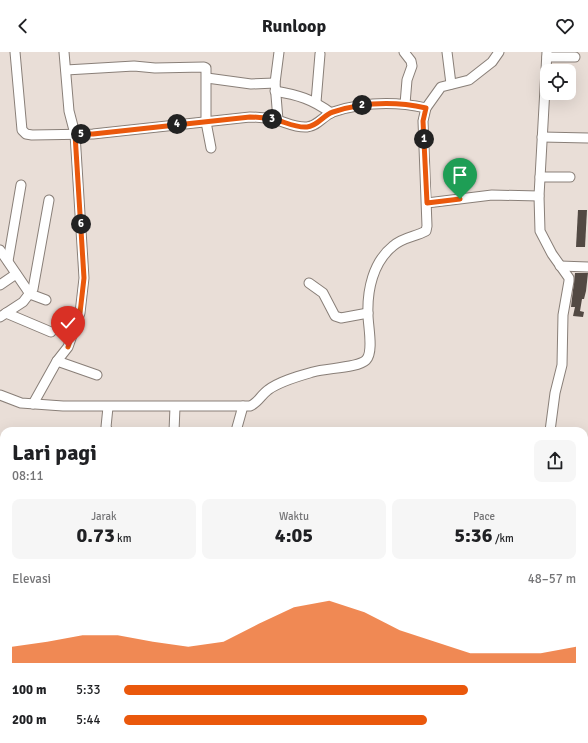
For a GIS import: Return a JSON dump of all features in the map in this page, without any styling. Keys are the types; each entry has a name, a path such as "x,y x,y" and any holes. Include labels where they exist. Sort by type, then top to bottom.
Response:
{"street":[{"path":"15,52 23,133 32,135 93,134 250,117 278,120 297,126 307,127 316,125 331,113 368,103 405,104 426,108"},
{"path":"33,404 57,361 68,347 80,313 84,278 75,134 69,111 64,52"},
{"path":"278,120 275,87 279,52"},
{"path":"404,52 411,61 412,66 407,80 405,104"},
{"path":"447,52 452,84"},
{"path":"0,395 12,400 33,404 108,407 255,405 267,390 284,382 314,371 357,364 365,361 370,352 368,313 371,282 377,263 392,246 402,239 426,230 427,203 423,121 426,108 441,87 469,80 492,62 499,52"},
{"path":"316,102 320,54"},
{"path":"551,427 555,394 562,365 563,315 569,281 540,231 539,196 547,55 575,57"},
{"path":"66,70 134,66 155,68 206,68 206,122 211,148"},
{"path":"207,78 275,87 316,102 331,113"},
{"path":"542,137 588,138"},
{"path":"540,177 570,177"},
{"path":"8,262 21,185"},
{"path":"427,203 492,195 539,196"},
{"path":"3,315 23,302 33,289 49,200"},
{"path":"0,250 30,294 46,300"},
{"path":"560,266 588,267"},
{"path":"0,285 16,274"},
{"path":"309,283 324,293 335,316 341,318 368,313"},
{"path":"3,315 51,332"},
{"path":"57,361 97,375"},
{"path":"237,427 243,406"},
{"path":"106,427 108,407"},
{"path":"174,427 175,407"}],"building":[{"path":"578,210 587,210 585,247 576,247"},
{"path":"575,273 588,273 586,291 584,299 582,299 580,311 584,312 583,317 573,316 575,307 571,307"}],"route":[{"path":"68,347 80,313 84,278 75,134 93,134 250,117 278,120 297,126 307,127 316,125 331,113 368,103 405,104 426,108 423,121 427,203 460,199"}]}
